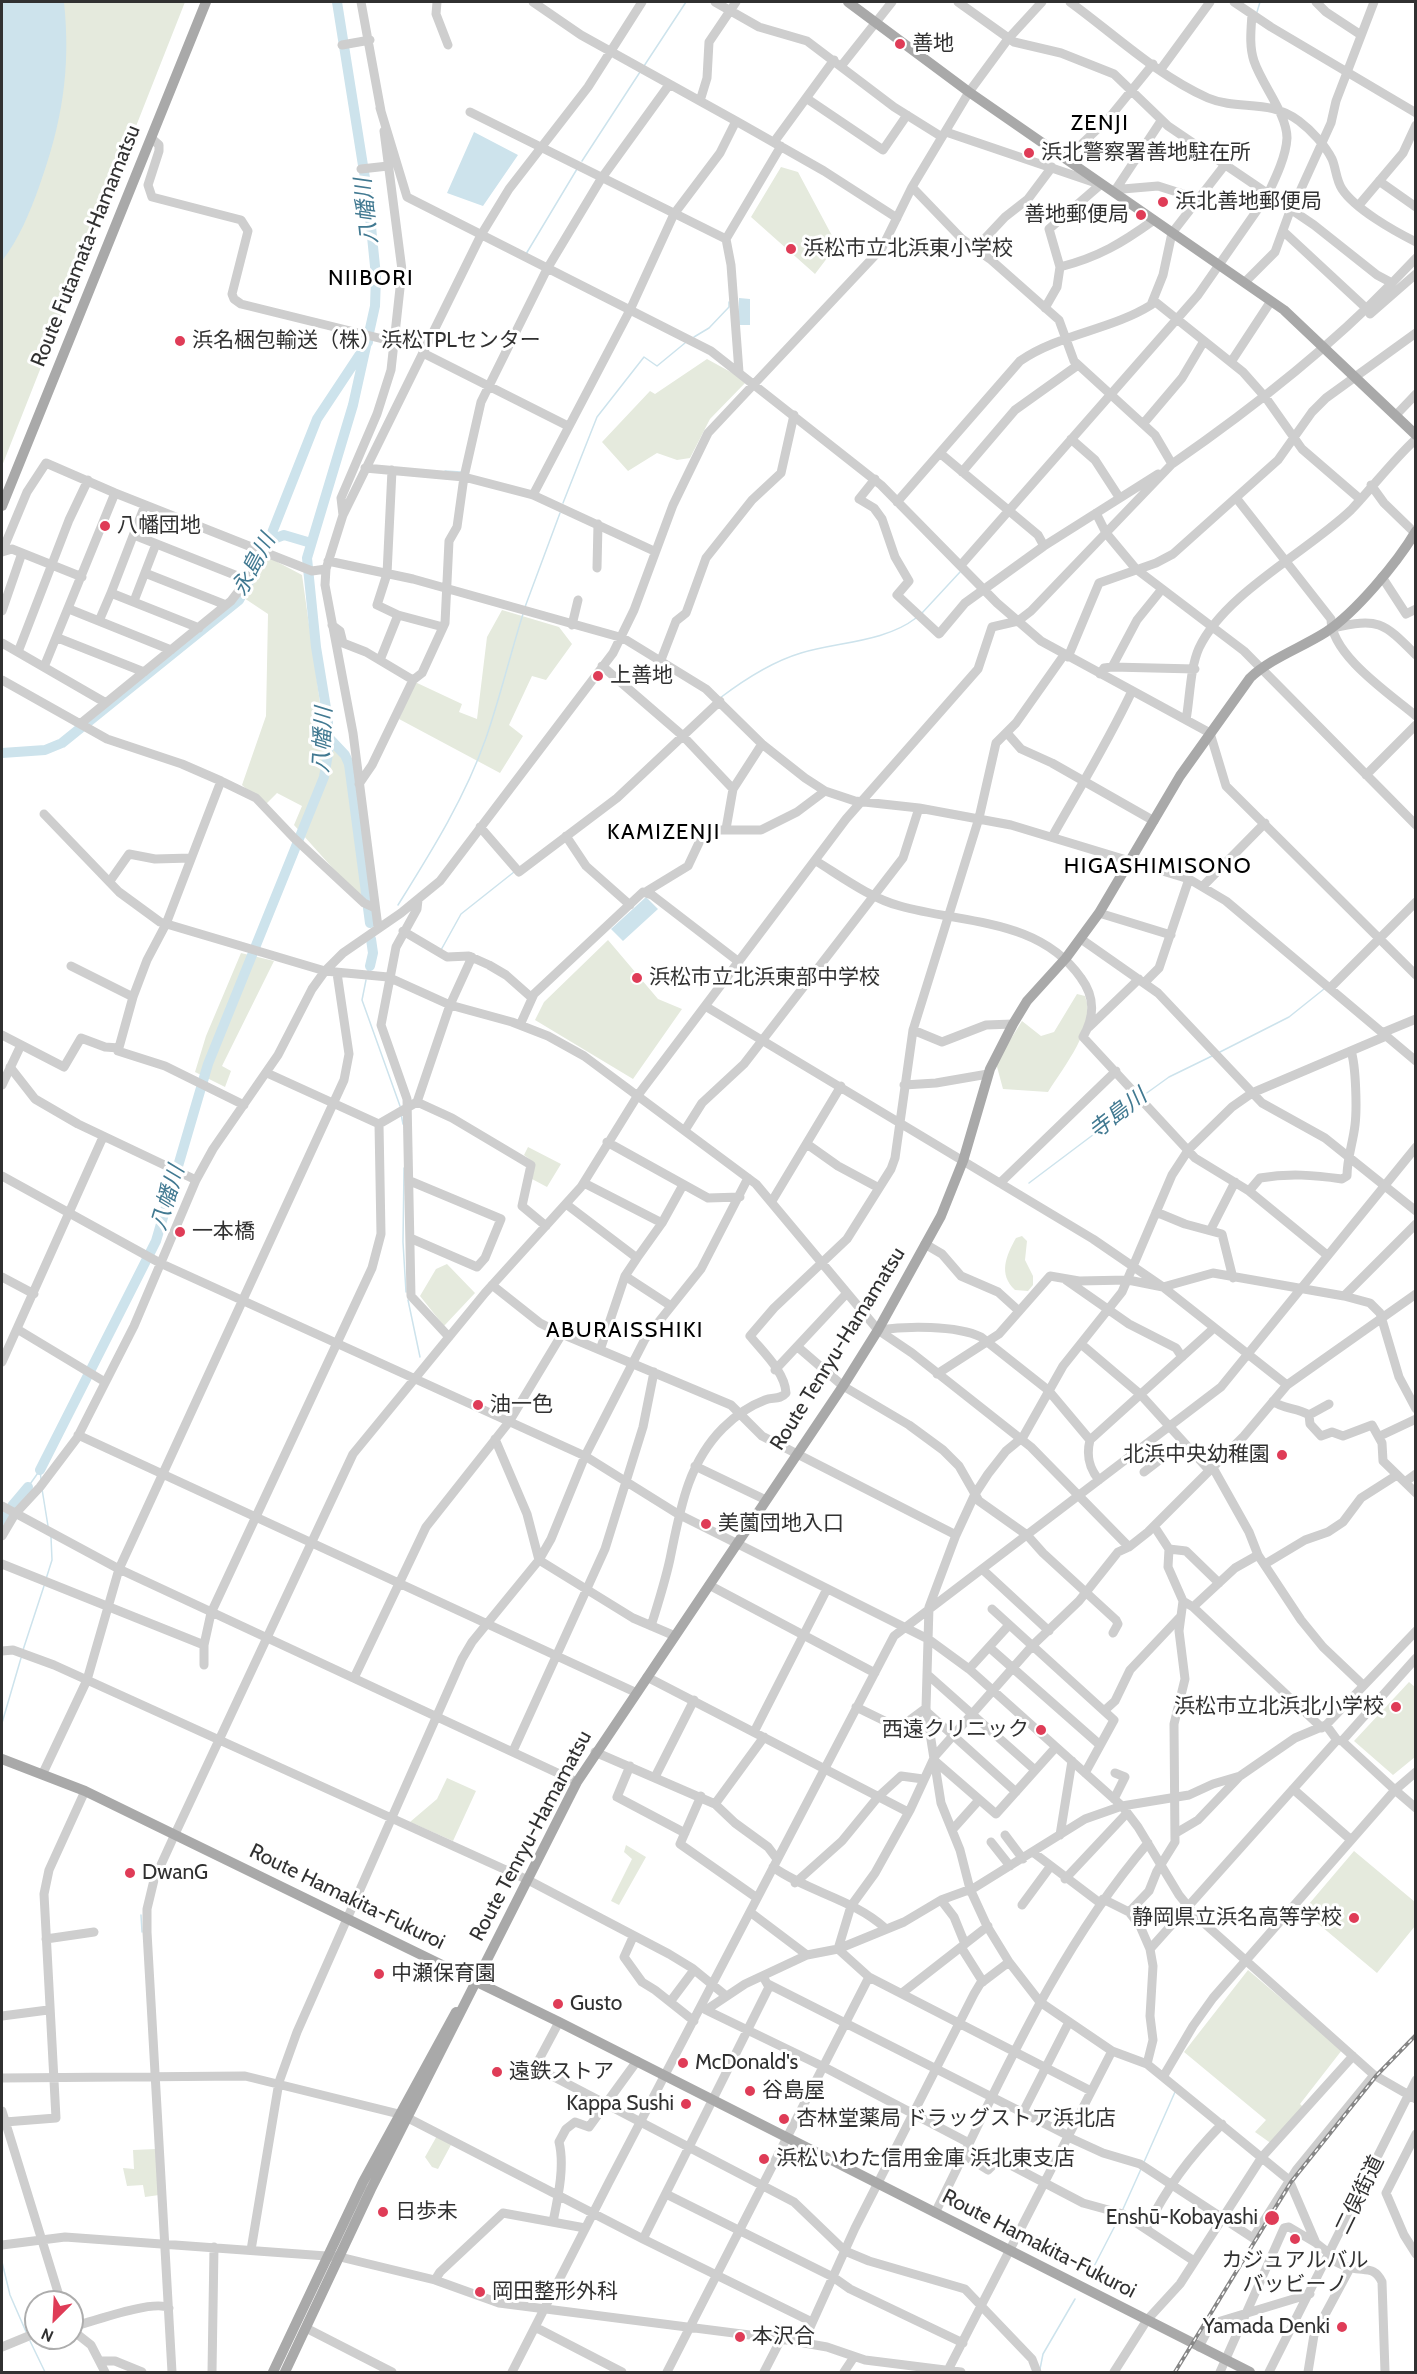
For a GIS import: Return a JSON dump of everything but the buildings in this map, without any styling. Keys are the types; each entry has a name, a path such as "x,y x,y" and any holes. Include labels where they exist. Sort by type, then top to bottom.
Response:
{"main road":[{"name":"Route Futamata-Hamamatsu","path":"2,506 206,2"},
{"path":"848,2 969,92 1271,301 1326,348 1416,437"},
{"name":"Route Tenryu-Hamamatsu","path":"273,2373 404,2116 595,1752 843,1386 878,1330 926,1244 953,1191 988,1074 1027,1001 1066,958 1099,914 1154,820 1210,733 1259,669 1331,628 1398,559 1415,532"},
{"name":"Route Hamakita-Fukuroi","path":"2,1759 85,1791 346,1917 665,2075 1250,2373"},
{"name":"Route Tenryu-Hamamatsu","path":"285,2373 306,2328 334,2256"}],"street":[{"path":"343,515 341,498 386,390 402,270 370,40 362,2"},
{"path":"436,2 436,14 448,45"},
{"path":"533,2 558,21 610,52 778,144 897,218"},
{"path":"378,927 370,905 353,733 325,585 327,565 343,515 481,235 509,189 588,87 642,2"},
{"path":"715,2 759,27 807,41 907,115 944,135 1052,167 1114,192 1158,186 1199,199"},
{"path":"700,101 707,78 709,42 736,2"},
{"path":"739,372 731,265 726,239 778,144 808,99 838,63 877,23 892,2"},
{"path":"958,2 1008,39 1024,47 1077,58 1114,74 1161,121 1290,211 1314,225 1377,275 1392,283"},
{"path":"2,1536 15,1514 42,1484 78,1435 134,1326 157,1260 196,1180 213,1149 267,1073 312,989 325,971 378,927 418,900 440,880 623,638 654,551 701,444 718,420 871,262 887,239 912,188 969,92 1008,39 1042,2"},
{"path":"1070,2 1157,66 1211,99 1282,111 1308,128 1331,158 1340,186 1359,205 1416,242"},
{"path":"1066,159 1109,118 1132,90 1157,66 1210,2"},
{"path":"1234,2 1416,113"},
{"path":"1316,2 1326,12 1361,35"},
{"path":"1245,282 1270,259 1284,232 1290,211 1322,144 1374,2"},
{"path":"961,565 1179,319 1270,197 1287,138 1282,111 1251,51 1254,16"},
{"path":"342,45 370,40"},
{"path":"359,784 372,765 413,680 422,673 442,627 449,541 457,527 464,477 477,414 489,386 547,269 601,179 669,85"},
{"path":"808,99 883,150 907,115"},
{"path":"380,108 407,197 690,340 739,372 875,479 1041,642 1210,733 1226,786 1416,975"},
{"path":"470,112 601,179 726,239"},
{"path":"533,495 630,310 674,214 720,153 736,121"},
{"path":"1114,192 1161,121"},
{"path":"1359,205 1403,153 1416,125"},
{"path":"151,138 159,145 148,185 152,197 241,220 246,225 248,231 232,294 234,299 241,304 394,342"},
{"path":"897,502 1020,361 1032,353 1138,313 1151,305 1163,275 1172,233 1224,165"},
{"path":"361,169 388,166"},
{"path":"975,249 1005,217 1028,199 1052,167"},
{"path":"1379,181 1416,207"},
{"path":"1045,308 1057,287 1060,267 1050,229 1100,185"},
{"path":"912,188 962,239 1059,320 1078,365 1155,435 1169,466"},
{"path":"1060,267 1091,259 1115,248 1154,220"},
{"path":"1284,232 1367,309"},
{"path":"1326,348 1416,258"},
{"path":"875,479 859,499 874,508 882,519 896,557 909,581 897,595 939,634 965,603 1044,546 1169,466 1326,348 1416,274"},
{"path":"1153,300 1231,362 1264,395 1302,448 1360,499"},
{"path":"1231,362 1271,301"},
{"path":"651,1626 669,1561 678,1514 695,1466 708,1444 740,1413 767,1399 782,1398 786,1393 786,1386 776,1370 750,1336 774,1308 823,1264 855,1228 896,1158 913,1030 980,818 996,743 1007,733 1066,656 1099,583 1136,568 1156,563 1173,554 1278,460 1312,412 1326,398 1357,378 1415,334"},
{"path":"1143,424 1182,378 1204,341"},
{"path":"423,353 568,426"},
{"path":"962,472 1015,410 1078,365"},
{"path":"1396,415 1416,394"},
{"path":"661,660 676,621 686,613 706,558 752,501 781,473 794,415"},
{"path":"1186,720 1199,649 1213,627 1246,593 1360,499 1416,437"},
{"path":"1073,441 1095,460 1119,497"},
{"path":"941,454 1038,535 1044,546"},
{"path":"2,552 27,492 46,462 115,493 312,571 327,565 387,574 623,638 686,675 720,701 762,744 825,791 861,801 980,818 1052,837 1189,879 1203,886 1226,901 1416,1061"},
{"path":"172,2373 147,1909 154,1880 353,1454 492,1285 584,1183 607,1142 638,1095 861,801 978,669 992,627 1018,621 1037,605 1169,466"},
{"path":"365,468 464,477 533,495 654,551"},
{"path":"392,470 387,574 377,605 398,615 442,627"},
{"path":"18,652 51,565 88,480"},
{"path":"1371,485 1384,503 1415,532"},
{"path":"44,667 58,638 115,493"},
{"path":"1237,499 1331,620 1331,628 1340,649 1416,716"},
{"path":"99,621 145,505"},
{"path":"1096,513 1106,533 1136,568 1244,651 1259,669 1416,825"},
{"path":"597,568 598,524"},
{"path":"134,535 245,579"},
{"path":"134,601 156,544"},
{"path":"2,552 12,549 82,577"},
{"path":"83,726 106,703 237,595 262,551"},
{"path":"2,611 22,553"},
{"path":"145,573 226,605"},
{"path":"1382,577 1406,614 1416,609"},
{"path":"1112,668 1137,620 1162,589"},
{"path":"111,593 199,628"},
{"path":"572,625 578,600"},
{"path":"69,609 171,650"},
{"path":"380,660 398,615"},
{"path":"1331,628 1366,621 1385,627 1416,655"},
{"path":"332,625 340,631 343,643 380,660 413,680"},
{"path":"58,638 144,672"},
{"path":"2,643 106,703"},
{"path":"602,666 684,736 733,789"},
{"path":"1100,674 1104,668 1195,669"},
{"path":"2,680 107,739 182,764 256,798 302,847 370,905"},
{"path":"1052,837 1082,780 1112,734 1132,692"},
{"path":"480,827 517,870 617,798 720,701"},
{"path":"1366,775 1416,725"},
{"path":"1007,733 1021,749 1154,820"},
{"path":"726,829 733,789 762,744"},
{"path":"221,781 166,924 147,960 133,997 118,1051 194,1079 244,1105"},
{"path":"520,1025 532,998 630,905 647,891 688,866 705,830 761,830 797,812 825,791"},
{"path":"685,1130 702,1102 744,1064 761,1039 903,858 919,808"},
{"path":"44,813 119,892 166,924 325,971 388,977 450,1005 520,1025 548,1036 584,1056 748,1178 772,1201 878,1330 1031,1447 1129,1547"},
{"path":"1203,886 1264,823"},
{"path":"566,836 586,866 630,905"},
{"path":"110,881 129,854 155,859 191,858"},
{"path":"816,861 874,896 901,907 1017,929 1066,958 1087,986 1093,1001 1089,1027"},
{"path":"1189,879 1159,968 1089,1027 1083,1037 1195,1158 1249,1191 1327,1255"},
{"path":"647,891 739,962"},
{"path":"418,900 417,909 403,931 388,977 381,1025 401,1081 410,1181 411,1296 449,1337"},
{"path":"1330,988 1378,937 1416,902"},
{"path":"1099,914 1171,935"},
{"path":"403,931 447,957 472,957 506,975 532,998"},
{"path":"1081,939 1142,980 1262,1103 1319,1134 1416,1211"},
{"path":"379,1124 417,1102 450,1005 472,957"},
{"path":"70,966 133,997"},
{"path":"43,1773 87,1680 119,1569 344,1080 349,1054 337,973"},
{"path":"705,1006 841,1086 1133,1265 1287,1385"},
{"path":"1316,2243 1289,2180 1147,2064 1112,2051 1040,2002 1009,1962 970,1889 953,1829 941,1803 936,1759 926,1709 929,1607 956,1535 975,1494 1006,1452 1020,1439 1047,1390 1109,1310 1128,1280 1174,1170 1189,1149 1232,1107 1252,1093 1351,1051 1416,1019"},
{"path":"913,1030 942,1042 986,1024 1013,1024"},
{"path":"2,1035 64,1067 81,1038 105,1047 119,1048"},
{"path":"2,1085 21,1045"},
{"path":"1249,1191 1260,1178 1274,1175 1297,1174 1346,1178 1347,1156 1356,1117 1355,1062 1351,1051"},
{"path":"10,1067 35,1099 103,1137 196,1180"},
{"path":"1000,1183 1116,1071"},
{"path":"267,1073 379,1124"},
{"path":"904,1085 936,1083 988,1074"},
{"path":"772,1201 841,1086"},
{"path":"417,1102 452,1118 531,1164 522,1206 546,1226"},
{"path":"204,1665 204,1645 211,1612 257,1518 379,1250 381,1234 379,1124"},
{"path":"2,1362 70,1213 69,1208 103,1137"},
{"path":"607,1142 708,1198 740,1197"},
{"path":"807,1144 838,1166 879,1188"},
{"path":"704,2008 710,1984 894,1636 902,1627 1221,1387 1416,1147"},
{"path":"2,1176 157,1260 585,1456 678,1514 928,1639 969,1669 1121,1806 1148,1843 1161,1867 1188,1906 1245,1960 1374,2075 1412,2097"},
{"path":"251,2250 279,2082 346,1917 435,1716 462,1659 539,1560 551,1539 585,1456 645,1338 701,1269 748,1178"},
{"path":"410,1181 501,1219 485,1258 477,1267 410,1238"},
{"path":"1211,1229 1235,1182"},
{"path":"584,1183 662,1223"},
{"path":"600,1350 625,1276 662,1223 682,1185"},
{"path":"566,1204 637,1258"},
{"path":"1156,1212 1185,1224 1211,1229 1222,1234 1233,1278"},
{"path":"1344,1296 1416,1224"},
{"path":"926,1244 942,1254 961,1276 998,1292 1019,1311"},
{"path":"937,1374 987,1343 1050,1276 1079,1281 1128,1280 1163,1287 1204,1274 1344,1296 1370,1304 1380,1313 1394,1363 1414,1403"},
{"path":"625,1276 671,1306"},
{"path":"2,1277 34,1294"},
{"path":"1064,1278 1129,1324 1176,1348 1182,1357"},
{"path":"492,1285 540,1323 732,1405 762,1436 956,1535"},
{"path":"776,1370 799,1348 847,1293"},
{"path":"838,1949 850,1906 875,1873 923,1779 953,1737 1033,1645 1086,1591 1118,1552 1129,1547 1154,1526 1210,1467 1244,1436 1287,1385 1416,1294"},
{"path":"878,1330 924,1328 972,1333 1047,1390 1090,1440"},
{"path":"1099,1480 1092,1471 1088,1458 1090,1440 1214,1328"},
{"path":"17,1329 105,1382"},
{"path":"354,1678 426,1527 509,1422 562,1334"},
{"path":"1081,1344 1141,1395 1210,1467 1249,1532 1258,1555 1314,1637 1363,1685"},
{"path":"799,1348 843,1386 909,1425 943,1450 959,1466 979,1501 1027,1535 1042,1553 1116,1620 1118,1624 1113,1633"},
{"path":"513,1751 605,1549 643,1427 654,1372"},
{"path":"1273,1401 1284,1408 1295,1409 1309,1415"},
{"path":"1309,1415 1329,1404"},
{"path":"1309,1415 1310,1424 1321,1436 1332,1432 1343,1436 1372,1425 1380,1436 1383,1461 1416,1493"},
{"path":"1380,1436 1416,1419"},
{"path":"78,1435 637,1693"},
{"path":"495,1439 527,1514 539,1560 587,1591 651,1626 675,1636"},
{"path":"1143,1472 1184,1442"},
{"path":"695,1466 766,1500"},
{"path":"1405,1482 1416,1474"},
{"path":"1265,1564 1305,1540 1328,1532 1343,1522 1361,1498 1397,1475"},
{"path":"2,1506 119,1569 578,1782"},
{"path":"1129,1912 1149,1891 1174,1848 1176,1833 1174,1724 1185,1679 1179,1630 1183,1601 1168,1566 1168,1548 1154,1526"},
{"path":"1168,1548 1186,1551 1219,1582"},
{"path":"1193,1607 1235,1568 1258,1555"},
{"path":"2,1564 204,1645"},
{"path":"982,1569 1049,1631"},
{"path":"709,1585 875,1673"},
{"path":"754,1732 806,1635 827,1589"},
{"path":"1183,1601 1193,1607 1416,1808"},
{"path":"992,1610 1114,1720 1085,1773"},
{"path":"1105,1710 1115,1701 1130,1670 1181,1616"},
{"path":"969,1669 1009,1625"},
{"path":"1176,1833 1198,1820 1240,1776 1295,1738 1324,1726 1416,1631"},
{"path":"990,1648 1100,1745"},
{"path":"2,1651 22,1653 87,1680 528,1880 694,1970 725,1995"},
{"path":"1150,1949 1293,1789 1416,1658"},
{"path":"1387,1660 1402,1671"},
{"path":"928,1675 1035,1770"},
{"path":"647,1677 908,1812"},
{"path":"655,1777 694,1700"},
{"path":"856,1707 898,1728 926,1709"},
{"path":"926,1709 953,1737 1016,1792"},
{"path":"715,1804 764,1737"},
{"path":"936,1759 996,1814 1056,1747"},
{"path":"595,1752 715,1804 735,1823 768,1847 775,1863 795,1883 872,1916 885,1928"},
{"path":"1060,1834 1072,1761"},
{"path":"630,1766 617,1797 685,1833"},
{"path":"1163,2077 1193,2026 1245,1960 1350,1839 1395,1790 1416,1772"},
{"path":"1065,1879 1121,1806 1125,1777 1115,1773"},
{"path":"795,1883 842,1841 878,1797 901,1776 923,1779"},
{"path":"512,2373 640,2122 694,2021 704,2008 725,1995 765,1980 807,1954 838,1949 904,1922 941,1900 970,1889 1034,1853 1085,1819 1121,1806 1177,1797 1240,1776"},
{"path":"1293,1789 1350,1839"},
{"path":"5,2122 56,2118 48,2010 45,1881 85,1791"},
{"path":"701,1796 680,1844 757,1898"},
{"path":"953,1829 980,1800"},
{"path":"1005,1835 1023,1859"},
{"path":"991,1842 1010,1866"},
{"path":"935,2213 1040,2002 1101,1901 1148,1843"},
{"path":"1034,1853 1065,1879 1101,1901 1129,1912 1140,1926 1150,1949 1153,1966 1150,2016 1153,2040 1147,2064"},
{"path":"1022,1905 1050,1867"},
{"path":"941,1900 954,1917 963,1946 983,1982"},
{"path":"750,1912 807,1954"},
{"path":"902,1993 988,1926"},
{"path":"46,1939 94,1932"},
{"path":"633,1937 624,1957 642,1982 694,2021"},
{"path":"838,1949 870,1977 1091,2091"},
{"path":"802,2343 878,2183 977,1988 1009,1962"},
{"path":"670,2002 694,1970"},
{"path":"667,2373 870,1977"},
{"path":"765,1980 846,2024 1068,2136 1103,2153 1142,2165 1253,2238 1289,2180 1374,2075"},
{"path":"643,2239 769,1988 765,1980"},
{"path":"704,2008 824,2067 969,2143"},
{"path":"2,2016 48,2010"},
{"path":"559,2022 536,2067 794,2202 808,2218 845,2251 899,2271 954,2284 965,2289 1032,2359 1036,2373"},
{"path":"1023,2112 1069,2022"},
{"path":"948,2372 1112,2051"},
{"path":"1114,2373 1147,2320 1180,2284 1263,2157 1353,2056"},
{"path":"553,2222 561,2152 558,2142 575,2122 589,2127 637,2061"},
{"path":"2,2078 245,2076 279,2082 404,2116 593,2214 812,2322"},
{"name":"二俣街道","path":"1269,2373 1412,2097 1416,2079"},
{"path":"2,2111 57,2290"},
{"path":"1146,2229 1171,2184 1186,2163 1222,2124"},
{"path":"1416,2134 1386,2193 1404,2235 1416,2254"},
{"path":"964,2155 988,2170 999,2159 1083,2203 1121,2213 1194,2261"},
{"path":"666,2194 833,2277 850,2289 963,2343"},
{"path":"435,2280 440,2272 503,2213 585,2228"},
{"path":"1220,2373 1284,2228 1289,2227 1350,2268 1375,2271 1382,2282 1385,2373"},
{"path":"2,2245 65,2237 165,2242 334,2256 435,2280 499,2303 781,2338 827,2347 854,2357 961,2373"},
{"path":"212,2373 213,2247"},
{"path":"1308,2373 1314,2336 1350,2268"},
{"path":"1199,2347 1211,2324 1310,2294"},
{"path":"84,2325 140,2309 163,2305 169,2308"},
{"path":"535,2327 622,2373"},
{"path":"306,2328 392,2373"},
{"path":"2,2348 24,2338"},
{"path":"764,2373 781,2338"},
{"path":"84,2339 91,2345 105,2373"},
{"path":"844,2373 854,2357"},
{"path":"100,2361 115,2361 142,2373"}],"shaded area":[{"path":"63,2 185,2 2,466 2,244"},
{"path":"781,167 798,172 837,245 815,274 751,217"},
{"path":"707,359 747,381 710,419 690,458 677,460 657,453 628,471 602,442 650,391 655,394"},
{"path":"268,557 302,575 321,710 346,762 364,903 294,825 302,806 277,793 264,806 242,785 266,716 268,614 241,596"},
{"path":"502,610 559,627 572,644 546,680 532,676 509,725 523,736 500,773 399,719 415,682 462,704 459,712 477,719 487,637"},
{"path":"608,940 658,999 682,1009 633,1079 535,1020 544,1002"},
{"path":"241,953 274,961 222,1066 231,1071 225,1087 195,1072 206,1036"},
{"path":"1077,994 1085,996 1088,1008 1087,1020 1077,1046 1048,1092 1003,1089 996,1063 1022,1021 1041,1036 1054,1032"},
{"path":"528,1147 561,1164 547,1187 532,1179 533,1162 524,1155"},
{"path":"1022,1236 1027,1241 1025,1260 1033,1276 1033,1285 1028,1291 1015,1290 1005,1271 1012,1245 1016,1238"},
{"path":"447,1264 475,1293 444,1326 420,1296 436,1269"},
{"name":"浜松市立北浜北小学校","path":"1409,1682 1415,1687 1415,1757 1393,1775 1354,1741"},
{"path":"447,1778 476,1791 453,1841 410,1822 437,1799"},
{"path":"626,1845 646,1857 619,1905 611,1901 632,1859 624,1852"},
{"path":"1354,1851 1415,1902 1415,1926 1377,1973 1303,1911"},
{"path":"1248,1970 1342,2050 1300,2104 1304,2108 1272,2144 1255,2132 1266,2120 1184,2052"},
{"path":"438,2134 452,2143 438,2169 432,2167 425,2157"},
{"path":"156,2149 159,2195 145,2197 143,2185 127,2186 123,2168 134,2169 133,2150"}],"water":[{"path":"2,2 64,2 66,51 63,96 54,141 24,225 2,261"},
{"path":"474,132 518,155 483,206 447,193"},
{"path":"739,298 750,299 750,325 738,325"},
{"path":"646,897 658,909 623,941 611,929"}],"waterway":[{"name":"八幡川","path":"40,1470 156,1241 208,1064 324,777 328,754 328,720 316,647 307,558 353,405 375,306 376,276 368,197 337,2"},
{"path":"644,66 686,2"},
{"path":"1257,12 1260,2"},
{"path":"582,161 640,72"},
{"path":"526,254 577,169"},
{"path":"694,337 709,328 729,307 729,302"},
{"name":"永島川","path":"2,753 45,750 62,743 239,600 262,558 317,419 368,342"},
{"path":"563,503 597,417 644,357 657,366 685,343"},
{"path":"445,471 461,472"},
{"path":"525,607 560,513"},
{"path":"268,541 284,535 311,543"},
{"path":"922,613 960,572"},
{"path":"398,905 446,824 478,760 496,708 523,614"},
{"path":"720,698 779,661 815,649 876,637 904,626 916,618"},
{"path":"328,737 345,755 349,764 370,923"},
{"path":"441,950 461,914 514,872"},
{"path":"370,966 373,953 371,939"},
{"path":"367,973 370,966"},
{"path":"366,980 362,1000 400,1106"},
{"name":"寺島川","path":"1218,1053 1289,1017 1324,989"},
{"name":"寺島川","path":"1144,1095 1169,1077 1212,1056"},
{"name":"寺島川","path":"1029,1183 1138,1101"},
{"path":"401,1114 403,1124"},
{"path":"404,1168 403,1242 406,1292"},
{"path":"408,1300 420,1357"},
{"path":"28,1487 40,1470 41,1479"},
{"path":"12,1506 28,1487"},
{"path":"42,1489 48,1526"},
{"path":"2,1520 6,1514"},
{"path":"46,1579 52,1560 51,1537"},
{"path":"23,1650 44,1586"},
{"path":"2,1723 21,1658"},
{"path":"141,1915 142,1932"},
{"path":"1144,2162 1175,2092"},
{"path":"1123,2209 1141,2169"},
{"path":"1089,2276 1120,2216"},
{"path":"2,2262 10,2295 24,2327"},
{"path":"1040,2369 1043,2354 1075,2299"},
{"path":"34,2350 45,2372"}],"railway":[{"path":"1175,2372 1291,2182 1376,2076 1416,2035"}],"place":[{"name":"善地","path":"900,44"},
{"name":"浜北警察署善地駐在所","path":"1029,153"},
{"name":"浜北善地郵便局","path":"1163,202"},
{"name":"善地郵便局","path":"1141,215"},
{"name":"浜松市立北浜東小学校","path":"791,249"},
{"name":"浜名梱包輸送（株）浜松TPLセンター","path":"180,341"},
{"name":"八幡団地","path":"105,526"},
{"name":"上善地","path":"598,676"},
{"name":"浜松市立北浜東部中学校","path":"637,978"},
{"name":"一本橋","path":"180,1232"},
{"name":"油一色","path":"478,1405"},
{"name":"北浜中央幼稚園","path":"1282,1455"},
{"name":"美薗団地入口","path":"706,1524"},
{"name":"浜松市立北浜北小学校","path":"1396,1707"},
{"name":"西遠クリニック","path":"1041,1730"},
{"name":"DwanG","path":"130,1873"},
{"name":"静岡県立浜名高等学校","path":"1354,1918"},
{"name":"中瀬保育園","path":"379,1974"},
{"name":"Gusto","path":"558,2004"},
{"name":"McDonald's","path":"683,2063"},
{"name":"遠鉄ストア","path":"497,2072"},
{"name":"谷島屋","path":"750,2091"},
{"name":"Kappa Sushi","path":"686,2104"},
{"name":"杏林堂薬局 ドラッグストア浜北店","path":"784,2119"},
{"name":"浜松いわた信用金庫 浜北東支店","path":"764,2159"},
{"name":"日歩未","path":"383,2212"},
{"name":"Enshū-Kobayashi","path":"1272,2218"},
{"name":"カジュアルバル バッビーノ","path":"1295,2239"},
{"name":"岡田整形外科","path":"480,2292"},
{"name":"Yamada Denki","path":"1342,2327"},
{"name":"本沢合","path":"740,2337"}],"district":[{"name":"ZENJI","path":"1100,124"},
{"name":"NIIBORI","path":"371,279"},
{"name":"KAMIZENJI","path":"664,833"},
{"name":"HIGASHIMISONO","path":"1158,867"},
{"name":"ABURAISSHIKI","path":"625,1331"}]}
